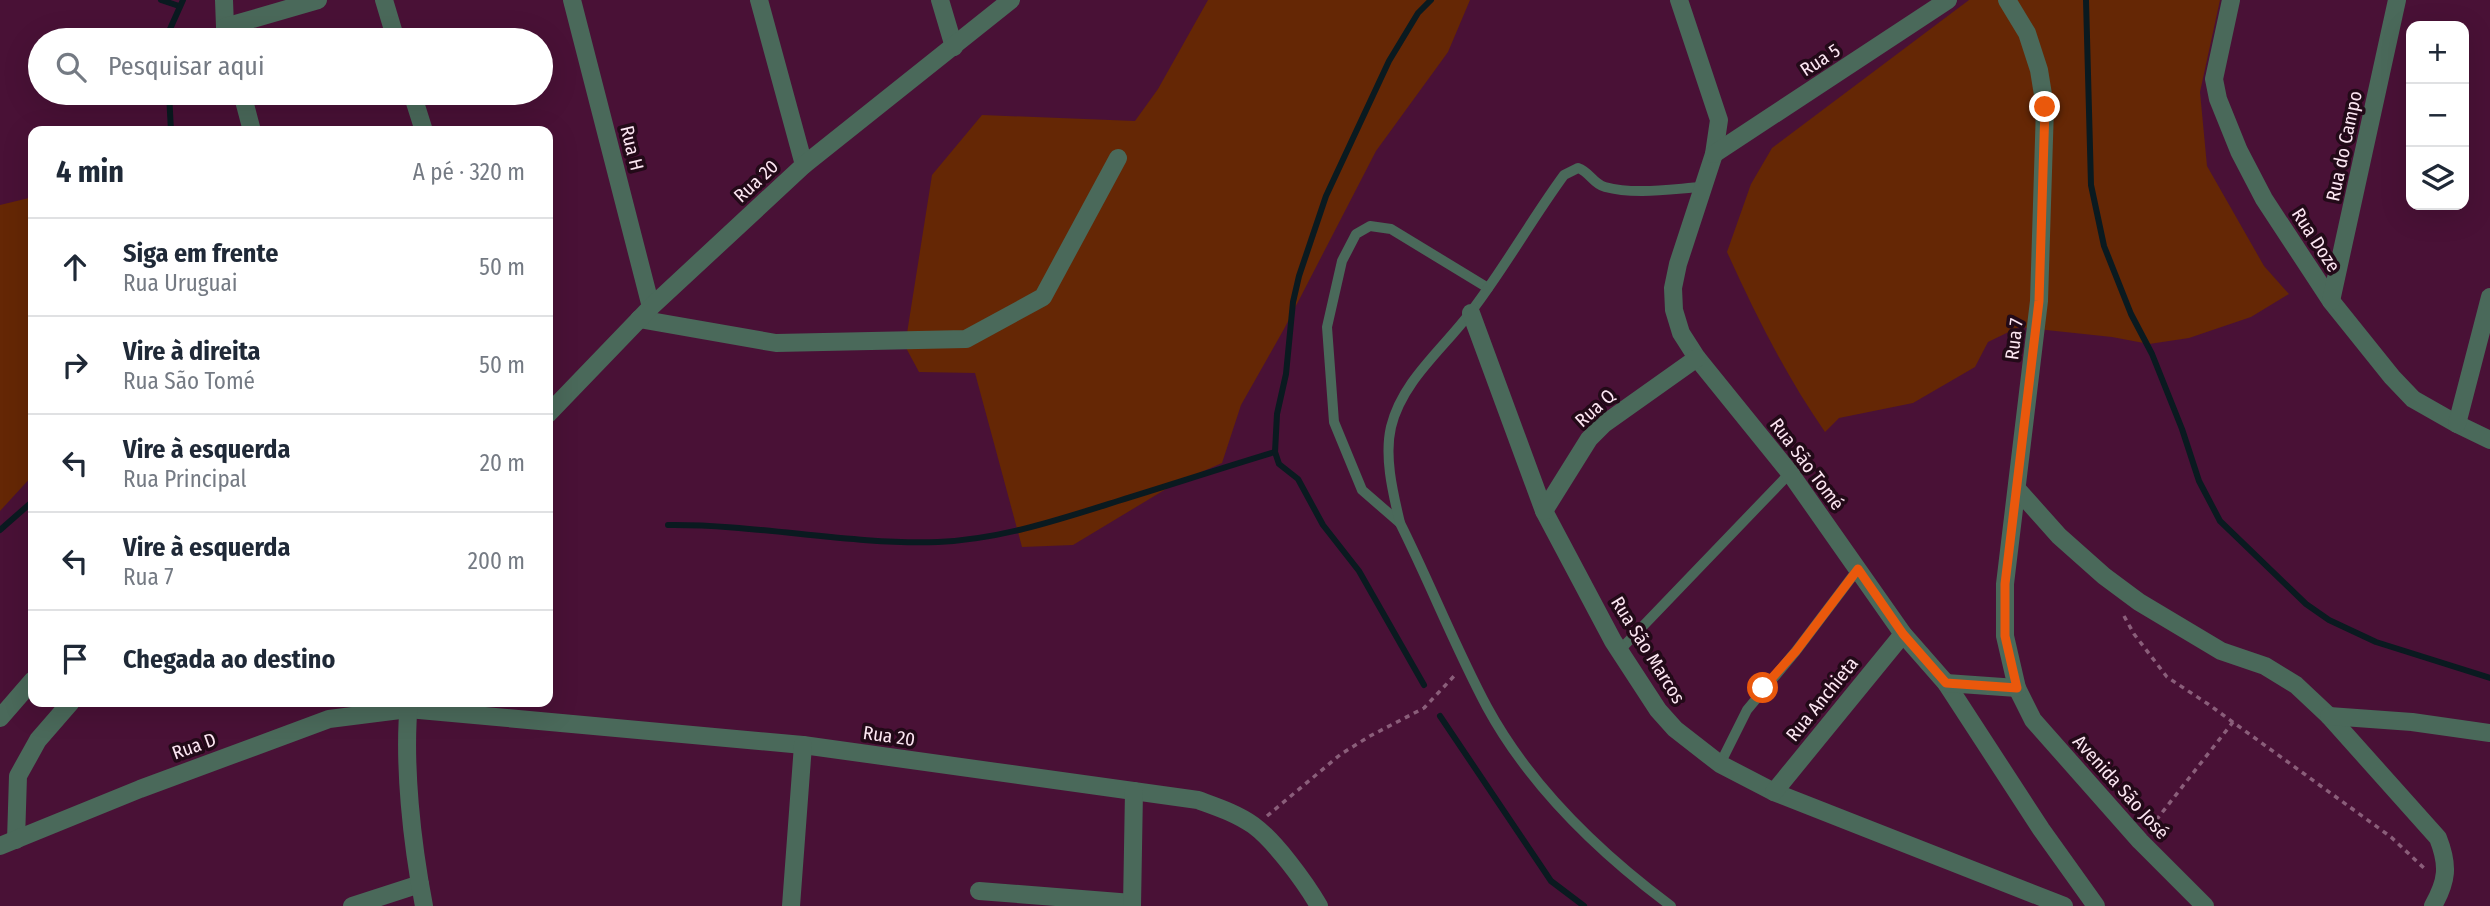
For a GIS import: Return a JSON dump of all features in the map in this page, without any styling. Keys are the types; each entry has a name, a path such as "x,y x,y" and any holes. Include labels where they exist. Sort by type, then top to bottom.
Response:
{"street":[{"path":"224,0 226,28"},
{"path":"243,28 318,0"},
{"path":"384,0 392,28"},
{"name":"Rua H","path":"572,0 645,313"},
{"path":"758,0 804,165"},
{"path":"940,0 954,47"},
{"name":"Rua 20","path":"553,409 645,313 804,165 1012,0"},
{"name":"Rua São Tomé","path":"1679,0 1719,120 1714,154 1678,264 1673,288 1674,310 1681,333 1697,358 1790,472 1903,634 1946,683 2041,829 2096,906"},
{"name":"Rua 5","path":"1714,154 1948,0"},
{"name":"Rua 7","path":"2007,0 2028,33 2039,70 2045,107 2039,301 2005,584 2005,636 2017,688"},
{"name":"Rua Doze","path":"2231,0 2214,79 2218,99 2250,175 2331,300 2375,359 2413,399 2490,440"},
{"name":"Rua do Campo","path":"2331,300 2397,0"},
{"path":"245,105 251,126"},
{"path":"416,105 422,126"},
{"path":"645,313 776,343 966,339 1044,297 1118,158"},
{"path":"2457,424 2490,297"},
{"name":"Rua São Marcos","path":"1471,313 1544,511 1619,651 1658,710 1675,729 1720,764 1774,792 2064,906"},
{"name":"Rua Q","path":"1544,511 1589,439 1604,424 1697,358"},
{"path":"2017,489 2059,536 2104,576 2139,602 2221,651 2283,675 2329,716 2438,838 2445,867 2444,886 2433,906"},
{"name":"Rua Anchieta","path":"1774,792 1903,634"},
{"path":"1946,683 2017,688"},
{"path":"0,718 28,686"},
{"name":"Avenida São José","path":"2017,688 2033,720 2140,841 2205,906"},
{"path":"8,843 18,776 38,740 67,707"},
{"name":"Rua D","path":"8,843 140,789 328,719 403,707"},
{"path":"409,707 409,774 424,906"},
{"name":"Rua 20","path":"419,707 803,745 1198,800 1228,811 1255,826 1298,874 1319,906"},
{"path":"2329,716 2412,722 2490,733"},
{"path":"792,906 803,745"},
{"path":"979,891 1132,905 1134,790"},
{"path":"352,906 420,884"}],"lane":[{"path":"1671,906 1633,878 1574,820 1528,770 1489,709 1400,523 1389,449 1391,427 1416,375 1471,313 1556,185 1571,170 1584,170 1599,185 1616,189 1702,187"},
{"path":"1400,523 1362,490 1334,422 1327,327 1342,261 1356,234 1370,226 1379,226 1391,229 1488,288"},
{"path":"1619,651 1790,472"},
{"path":"1720,764 1748,710 1858,569"}],"path":[{"path":"2122,611 2134,634 2167,677 2391,837 2444,886"},
{"path":"1255,826 1341,754 1424,708 1466,664"},
{"path":"2140,841 2233,722"}],"shaded area":[{"path":"1208,0 1470,0 1448,52 1376,151 1284,329 1241,405 1222,463 1176,483 1073,545 1022,547 975,373 919,372 905,346 932,175 982,115 1135,121 1158,89"},
{"path":"1969,0 2220,0 2200,92 2207,166 2264,266 2289,294 2251,317 2189,338 2149,344 2112,337 2019,327 1988,342 1975,367 1913,403 1839,418 1825,432 1772,344 1727,252 1751,184 1772,148"},
{"path":"28,198 28,480 0,511 0,205"}],"waterway":[{"path":"161,0 179,6"},
{"path":"170,28 183,0"},
{"path":"1424,685 1359,571 1323,525 1298,479 1279,464 1275,452 1277,414 1286,374 1293,302 1326,196 1389,61 1418,13 1431,0"},
{"path":"2086,0 2091,185 2104,246 2131,314 2152,354 2182,429 2199,481 2220,521 2306,604 2329,620 2376,642 2490,678"},
{"path":"170,105 171,126"},
{"path":"668,525 904,542 961,540 1007,533 1051,522 1275,452"},
{"path":"0,530 28,505"},
{"path":"1440,716 1551,881 1584,906"}],"route":[{"path":"1763,688 1796,651 1858,569 1903,634 1946,683 2017,688 2005,636 2005,584 2039,301 2045,107"}]}
